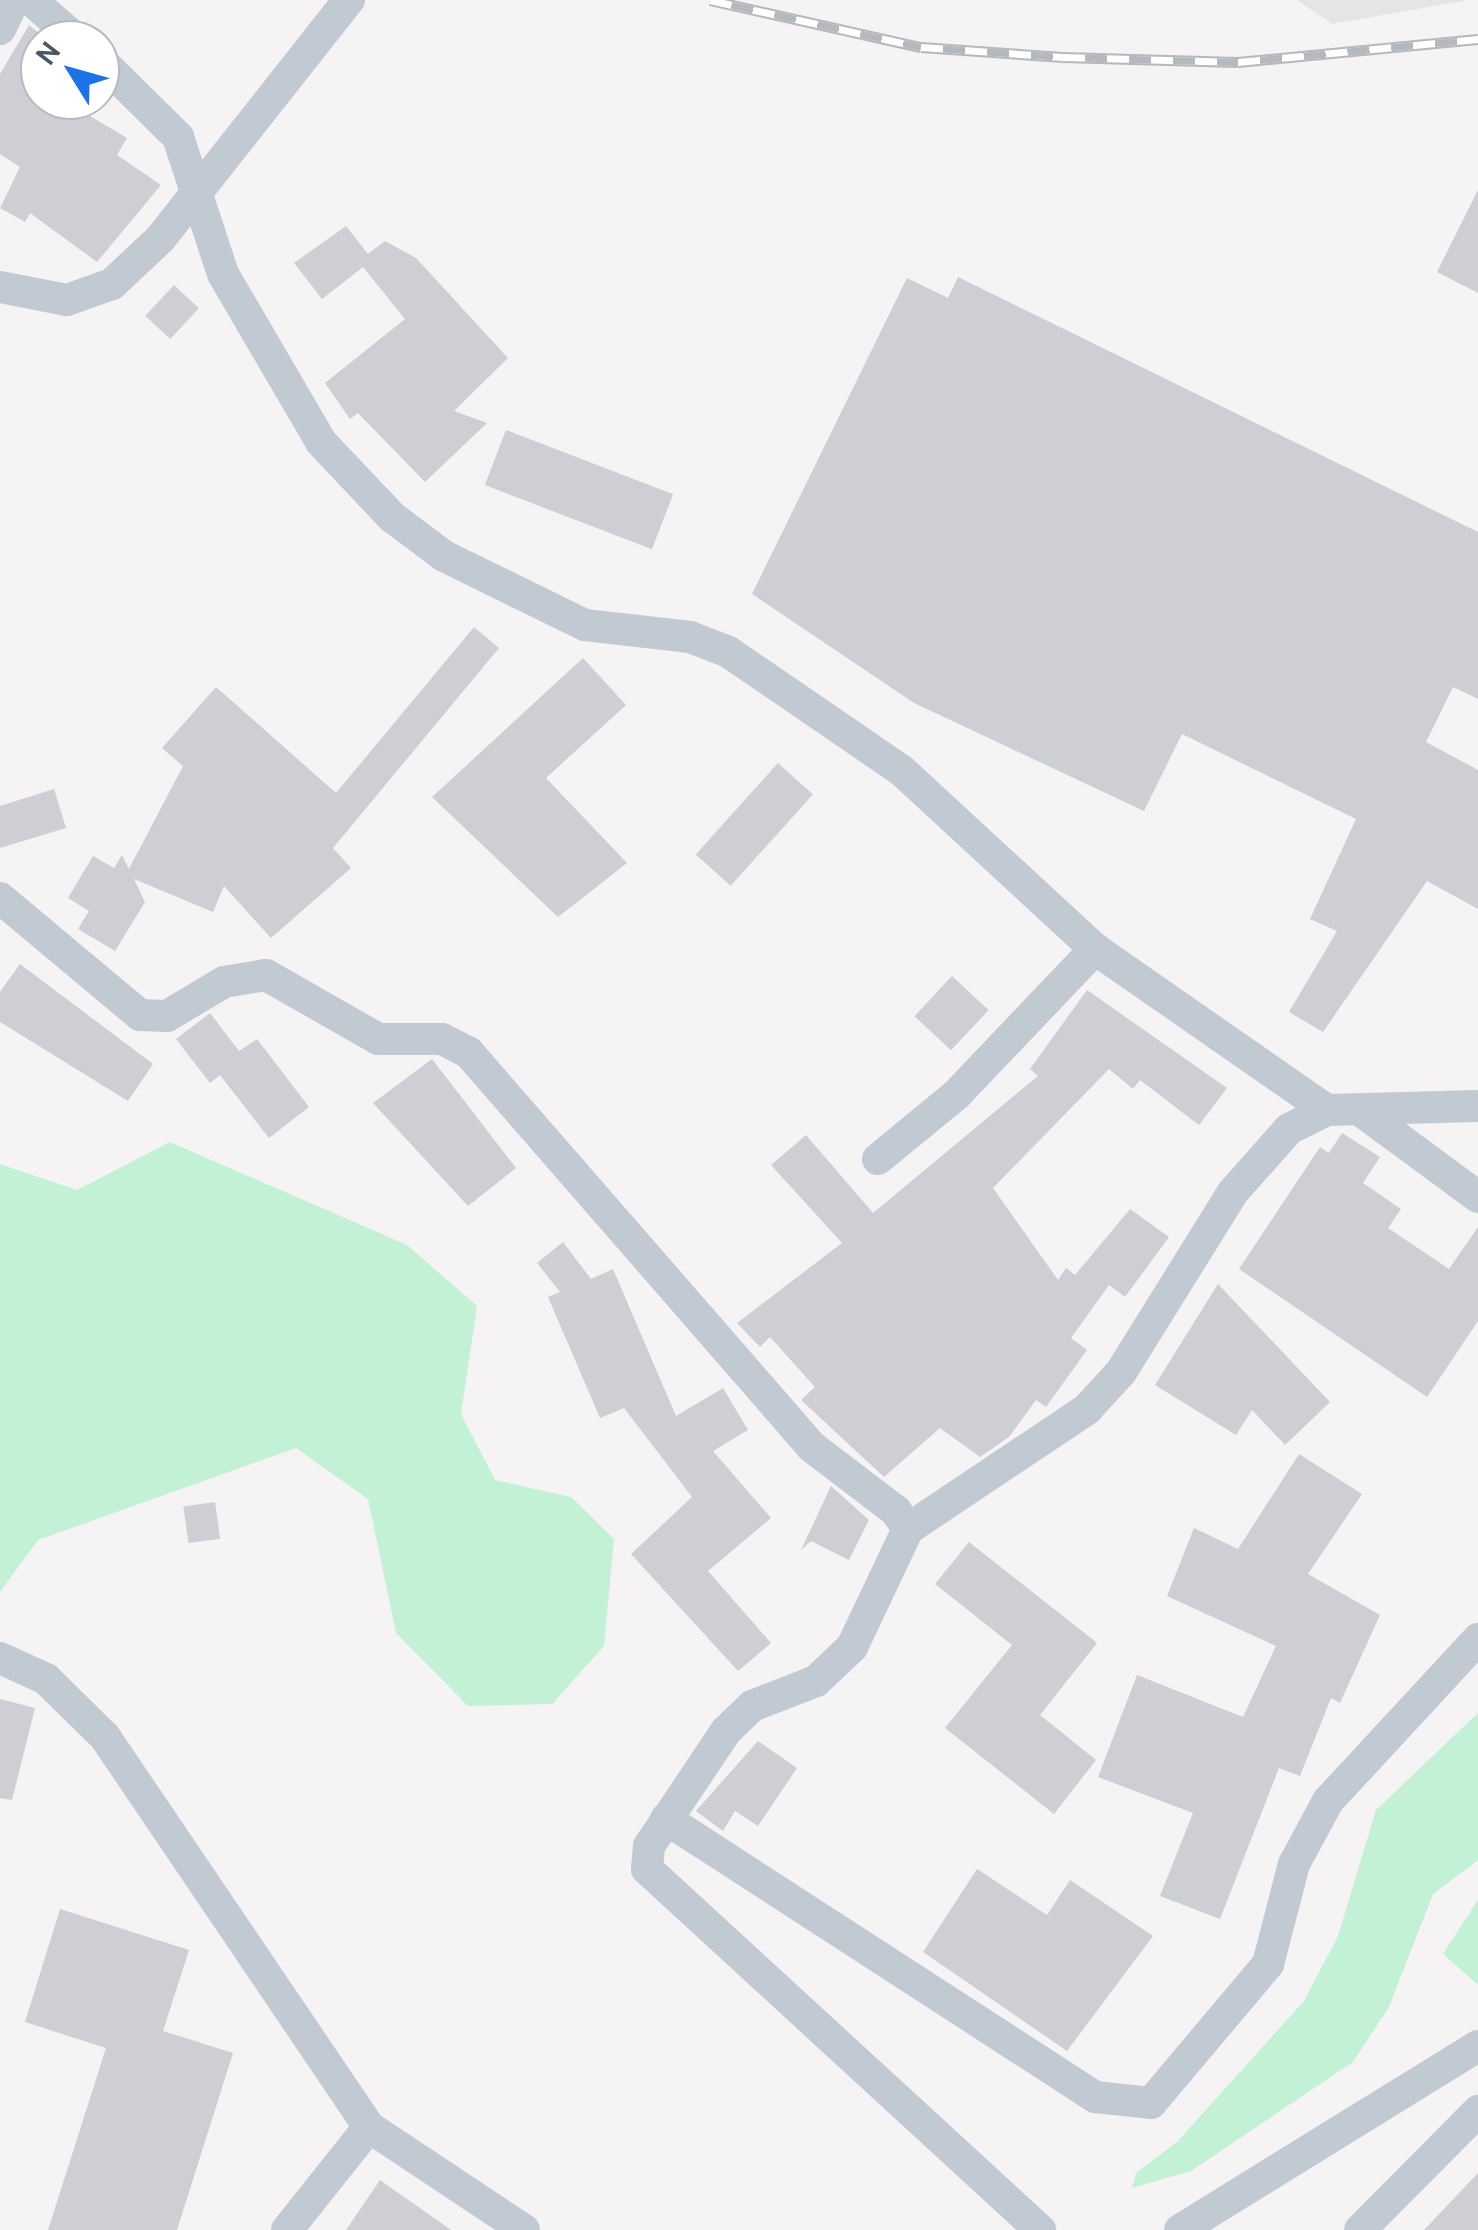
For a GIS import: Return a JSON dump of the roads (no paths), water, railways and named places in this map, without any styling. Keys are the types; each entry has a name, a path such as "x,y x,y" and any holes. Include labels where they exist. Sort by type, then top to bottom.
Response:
{"street":[{"path":"0,29 14,0"},
{"path":"31,0 54,20"},
{"path":"0,287 68,300 112,284 197,191 350,0"},
{"path":"120,80 178,137 223,274 322,442 392,517 444,556 585,626 690,637 727,651 901,770 1094,950 1478,1197"},
{"path":"0,898 140,1016 167,1016 224,982 266,975 378,1039 442,1038 469,1053 812,1447 908,1529"},
{"path":"878,1159 956,1095 1094,950"},
{"path":"1040,2230 647,1870 666,1820 740,1718 816,1680 852,1647 908,1529 1086,1409 1121,1372 1232,1192 1289,1129 1344,1110 1478,1106"},
{"path":"666,1820 1095,2097 1151,2102 1268,1964 1294,1864 1328,1801 1478,1640"},
{"path":"0,1658 46,1679 106,1736 369,2127 524,2230"},
{"path":"1180,2230 1478,2046"},
{"path":"1360,2230 1478,2111"},
{"path":"287,2230 369,2127"}],"railway":[{"path":"710,0 921,47 1063,57 1238,62 1478,39"}]}
